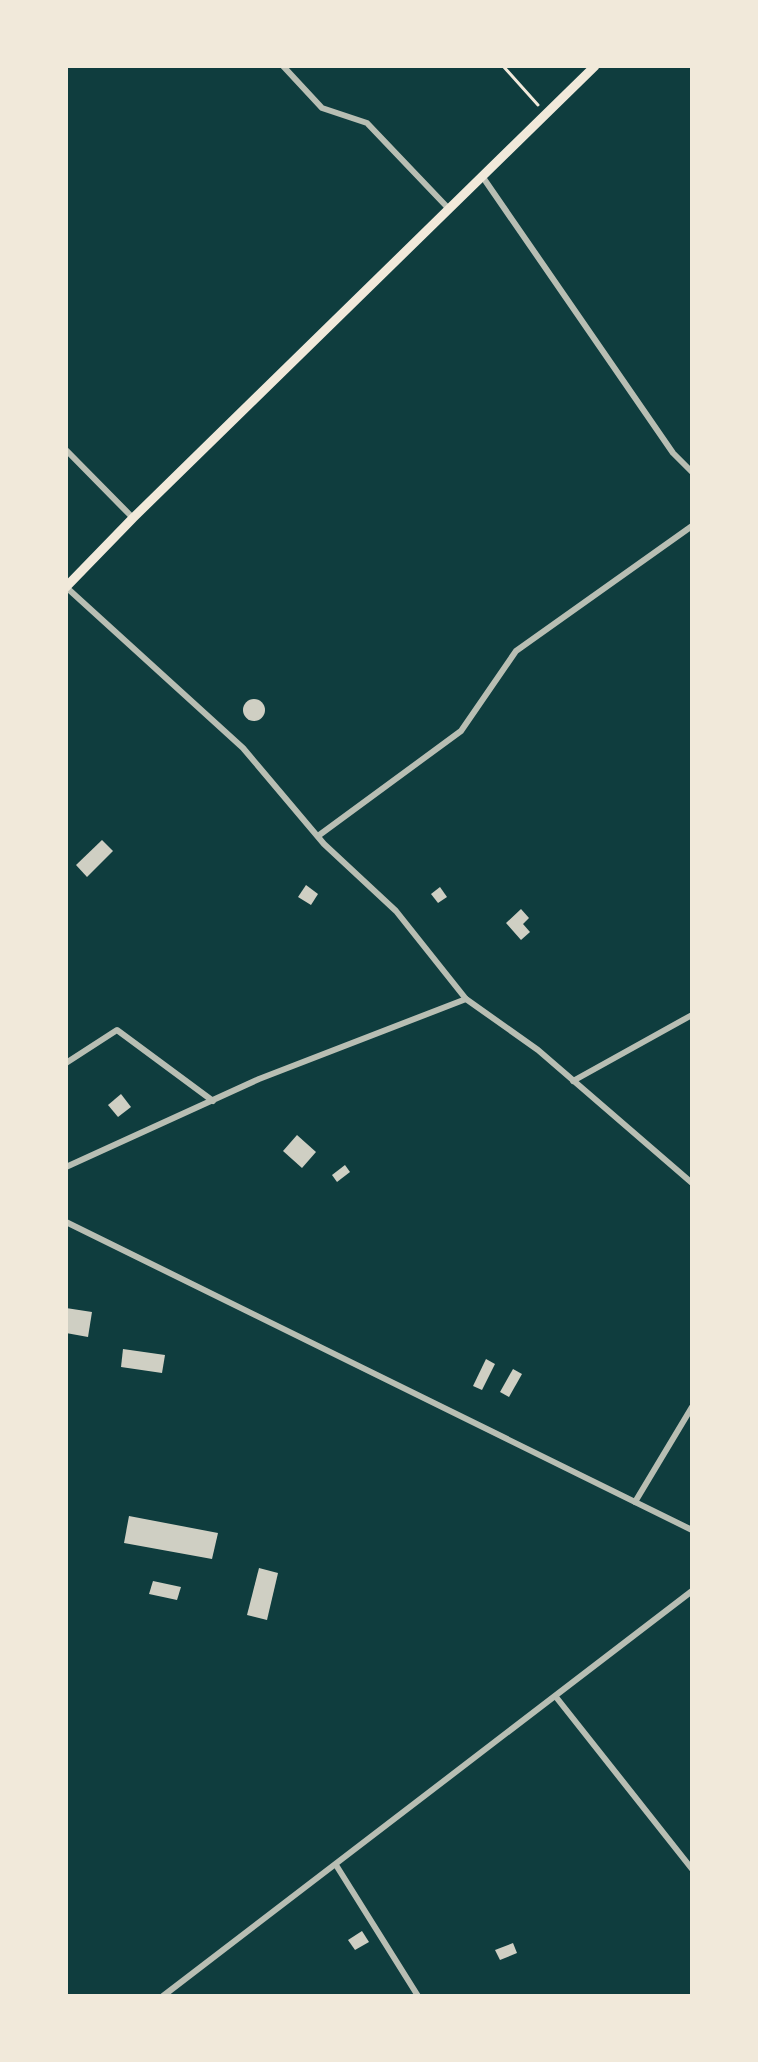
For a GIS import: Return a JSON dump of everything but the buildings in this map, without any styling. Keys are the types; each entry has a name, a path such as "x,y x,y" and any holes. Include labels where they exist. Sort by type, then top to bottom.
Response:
{"main road":[{"path":"66,587 595,66"}],"street":[{"path":"283,66 322,108 367,123 449,209"},
{"path":"482,176 673,453 692,472"},
{"path":"66,450 133,518"},
{"path":"318,836 461,731 516,651 692,526"},
{"path":"66,587 243,748 318,836 396,911 466,999 538,1050 692,1183"},
{"path":"66,1167 259,1079 466,999"},
{"path":"573,1081 692,1015"},
{"path":"66,1063 117,1030 213,1101"},
{"path":"66,1222 692,1530"},
{"path":"635,1502 692,1407"},
{"path":"163,1996 692,1591"},
{"path":"556,1697 692,1869"},
{"path":"336,1865 418,1996"}],"path":[{"path":"503,66 546,113"}]}
